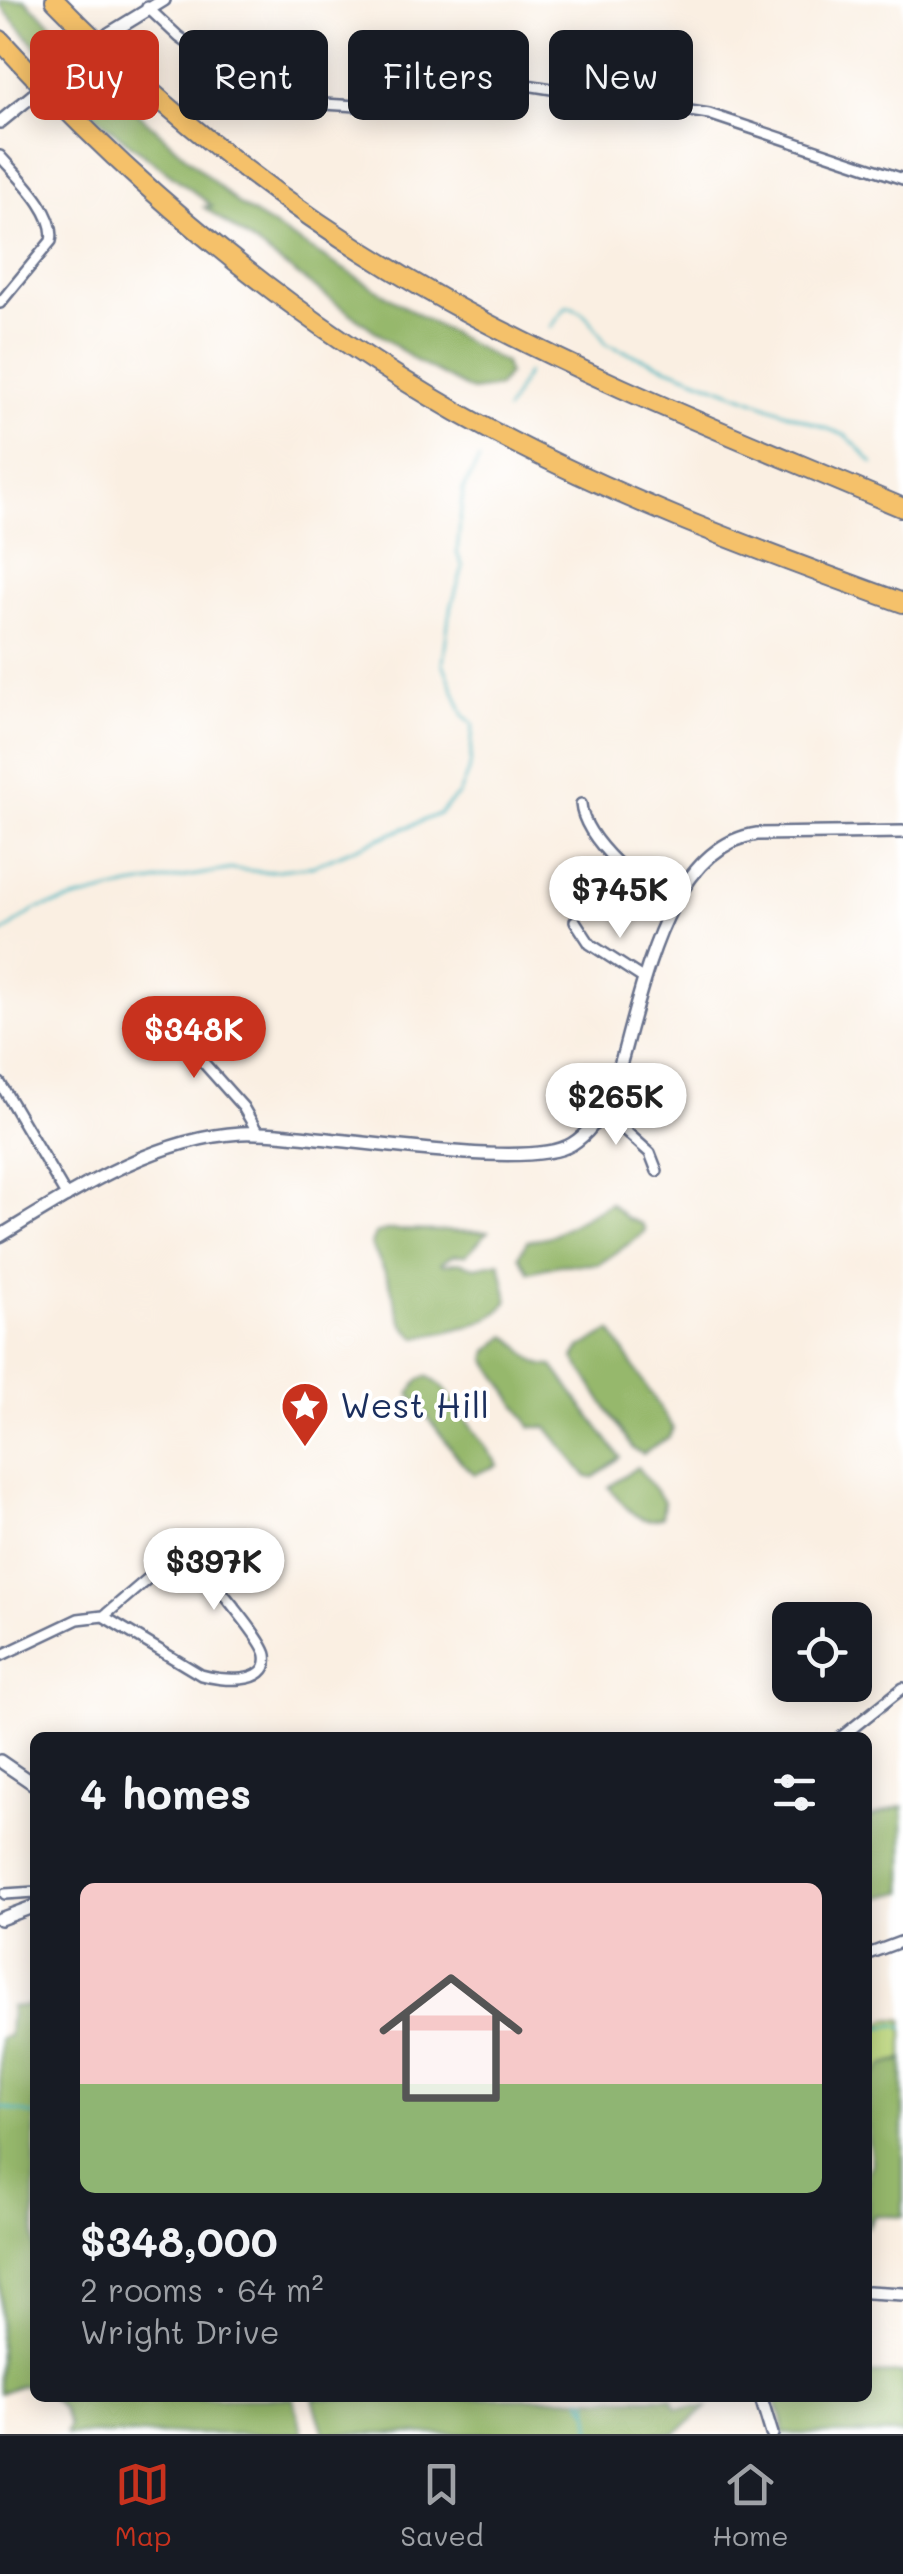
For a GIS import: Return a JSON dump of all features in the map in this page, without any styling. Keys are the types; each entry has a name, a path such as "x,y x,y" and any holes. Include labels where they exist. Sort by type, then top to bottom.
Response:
{"highway":[{"path":"56,0 155,96 228,156 329,229 404,276 565,362 903,508"},
{"path":"0,40 92,136 174,212 290,302 390,371 496,433 640,502 745,546 903,603"}],"street":[{"path":"0,122 144,4 164,0"},
{"path":"144,4 180,37 239,78 279,96 308,103 424,110 478,86 514,83 709,114 903,180"},
{"path":"0,156 47,215 53,232 51,241 0,304"},
{"path":"581,804 585,823 615,859 643,888 674,908"},
{"path":"0,1236 129,1164 180,1145 258,1132 475,1153 550,1151 572,1144 602,1110 615,1080 644,980 674,908 702,864 736,839 804,831 903,832"},
{"path":"576,921 590,944 644,980"},
{"path":"140,1010 160,1014 242,1107 258,1132"},
{"path":"0,1083 67,1197"},
{"path":"602,1110 650,1153 657,1171"},
{"path":"0,1656 78,1618 104,1616 200,1675 227,1679 252,1676 263,1669 266,1661 261,1645 218,1588 187,1564 165,1564 104,1616"},
{"path":"848,1732 903,1688"},
{"path":"0,1760 30,1781"},
{"path":"5,1894 30,1892"},
{"path":"0,1918 30,1908"},
{"path":"872,1953 903,1941"},
{"path":"872,2292 903,2294"},
{"path":"762,2402 772,2434"}],"green space":[{"path":"0,0 25,0 58,30 30,30 30,40 0,5"},
{"path":"102,120 146,120 239,205 425,319 505,363 508,374 498,387 472,391 416,361 204,207 212,206"},
{"path":"610,1203 626,1218 642,1224 645,1230 640,1236 599,1264 559,1265 529,1272 519,1256 527,1241 550,1236"},
{"path":"389,1230 488,1232 466,1255 453,1255 441,1263 459,1262 475,1267 500,1262 508,1300 480,1322 418,1338 402,1320 371,1244 375,1234"},
{"path":"611,1331 673,1428 669,1437 643,1454 633,1449 574,1358 580,1348"},
{"path":"506,1336 538,1363 553,1366 620,1457 593,1478 587,1477 547,1427 531,1427 486,1359 488,1351"},
{"path":"427,1376 443,1387 498,1465 475,1474 463,1464 410,1394 419,1380"},
{"path":"637,1467 664,1501 662,1517 638,1517 609,1487"},
{"path":"903,1806 903,1892 872,1899 872,1817"},
{"path":"30,2005 30,2387 22,2385 0,2393 0,2038 9,2036 11,2007"},
{"path":"888,2019 903,2020 903,2059 882,2066 872,2078 872,2030"},
{"path":"903,2059 903,2217 875,2215 872,2220 872,2078 882,2066"},
{"path":"903,2373 903,2434 783,2434 782,2417 775,2402 872,2402 872,2374"},
{"path":"55,2402 294,2402 303,2434 65,2434 69,2426 63,2409"},
{"path":"314,2402 674,2402 676,2408 707,2407 675,2434 324,2434"}],"waterway":[{"path":"551,327 567,306 574,308 590,320 606,344 847,436 873,463"},
{"path":"506,411 527,373"},
{"path":"0,935 36,909 130,886 233,869 264,872 312,866 439,814 459,794 470,767 473,724 464,716 443,663 449,615 463,567 457,553 463,490 479,460"},
{"path":"872,2028 897,2025 903,2028"},
{"path":"0,2107 30,2114"},
{"path":"584,2402 587,2409"},
{"path":"588,2402 592,2434"}],"place":[{"name":"West Hill","path":"305,1448"}]}
